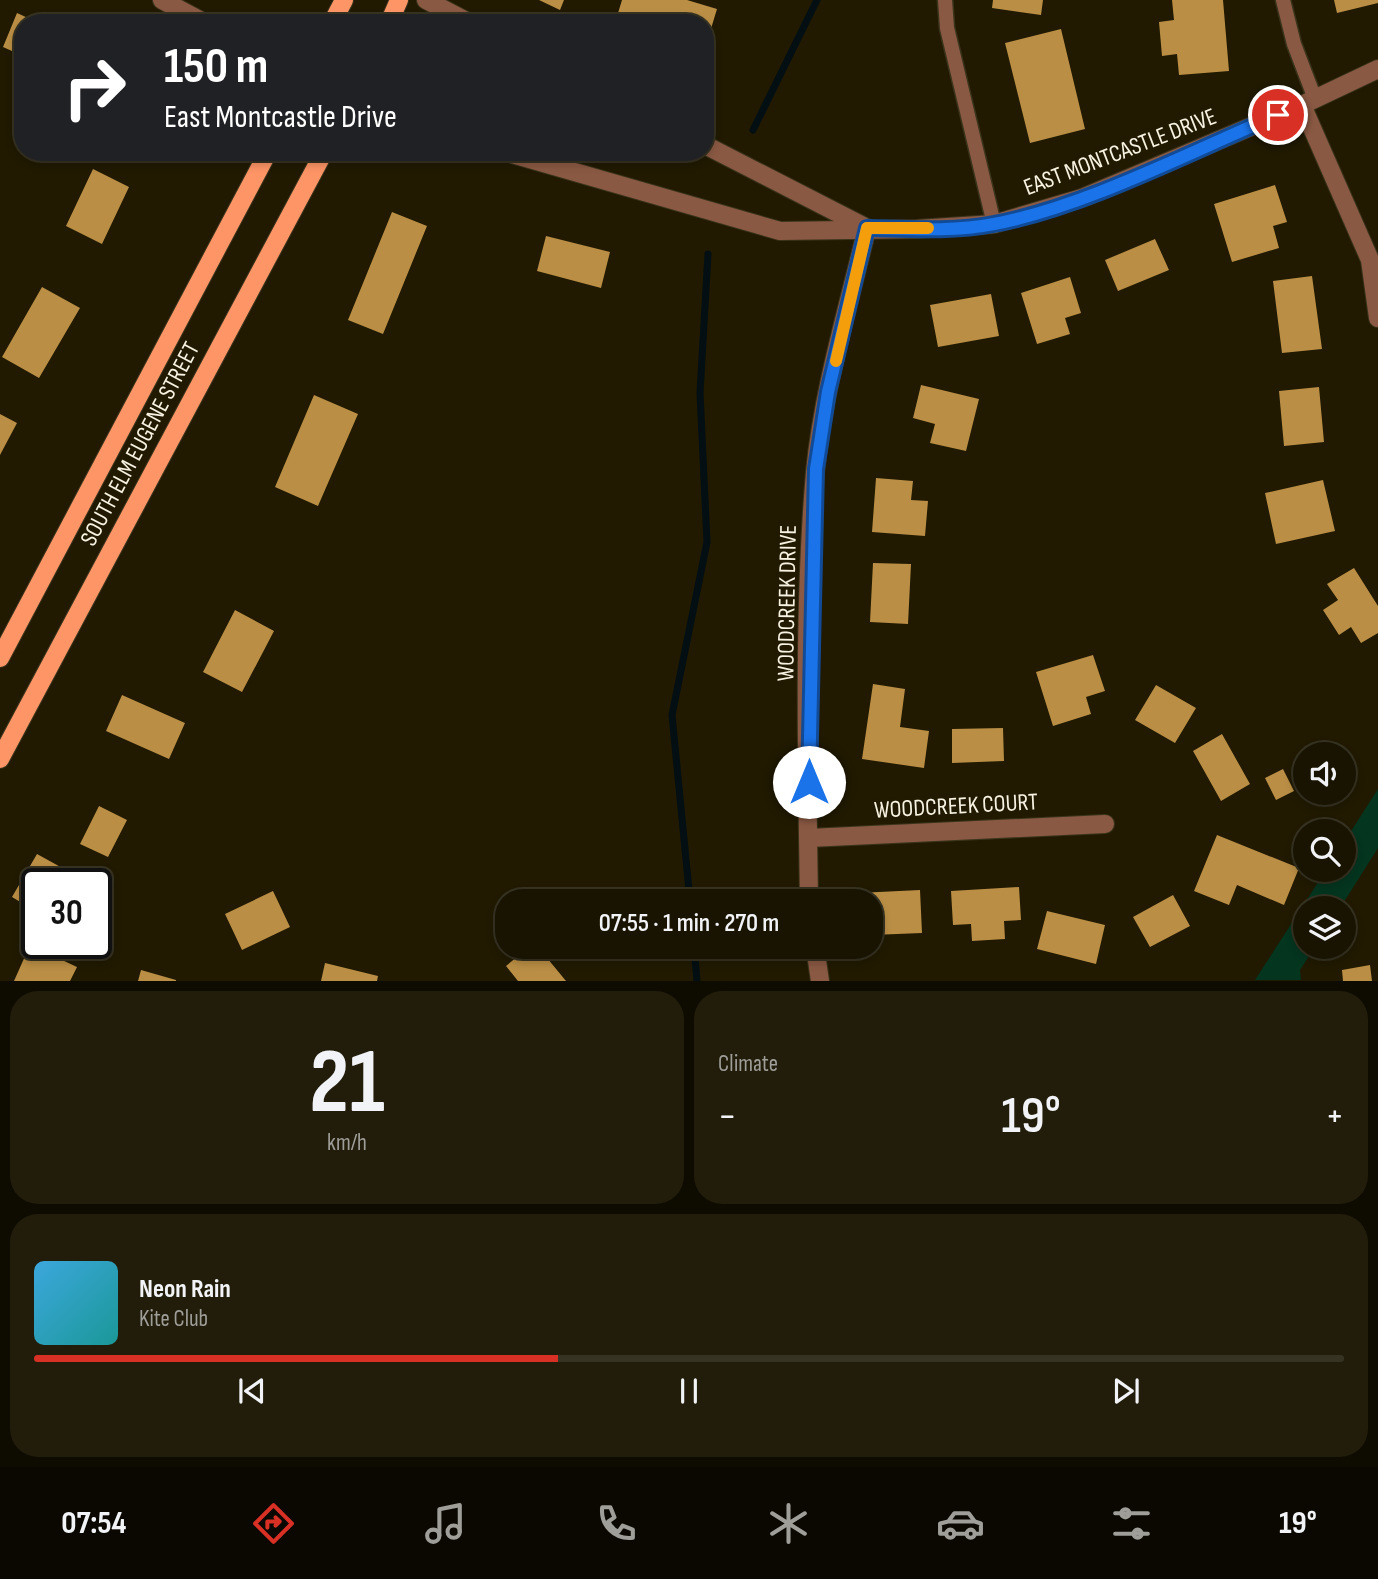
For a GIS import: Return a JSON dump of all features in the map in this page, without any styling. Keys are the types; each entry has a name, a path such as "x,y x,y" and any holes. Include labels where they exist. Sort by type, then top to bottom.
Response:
{"main road":[{"name":"SOUTH ELM EUGENE STREET","path":"0,659 263,161"},
{"name":"SOUTH ELM EUGENE STREET","path":"0,759 319,161"}],"street":[{"path":"162,0 188,14"},
{"path":"426,0 453,14"},
{"name":"EAST MONTCASTLE DRIVE","path":"536,161 780,231 917,229 994,224 1082,198 1309,102 1378,69"},
{"path":"1309,102 1370,260 1378,318"},
{"name":"EAST MONTCASTLE DRIVE","path":"714,150 867,228"},
{"name":"WOODCREEK DRIVE","path":"808,889 809,657 816,469 828,392 867,228"},
{"name":"WOODCREEK COURT","path":"809,838 1105,824"},
{"path":"817,959 820,981"}],"lane":[{"path":"944,0 947,28 994,224"},
{"path":"1283,0 1309,102"}],"green space":[{"path":"1378,789 1378,848 1348,896 1309,896 1318,882 1356,882 1356,823"},
{"path":"1293,921 1293,959 1307,959 1300,970 1301,980 1255,980"}],"building":[{"path":"539,0 564,0 560,10"},
{"path":"622,0 687,0 717,9 714,19 714,14 618,14"},
{"path":"993,0 1043,0 1041,15 992,8"},
{"path":"1172,0 1223,0 1229,71 1179,75 1177,54 1162,56 1159,22 1174,20"},
{"path":"1334,0 1378,0 1378,3 1337,13"},
{"path":"14,20 14,52 3,47"},
{"path":"1061,29 1085,129 1030,143 1005,43"},
{"path":"93,169 129,187 102,244 66,226"},
{"path":"1275,185 1287,222 1273,226 1279,248 1232,262 1214,204"},
{"path":"392,212 427,226 383,334 348,320"},
{"path":"546,236 610,252 601,288 537,271"},
{"path":"1155,239 1169,270 1118,291 1105,260"},
{"path":"1312,276 1322,349 1282,353 1273,281"},
{"path":"1070,277 1081,313 1065,318 1070,334 1037,344 1021,293"},
{"path":"42,287 80,308 39,378 2,357"},
{"path":"991,294 999,336 938,347 930,305"},
{"path":"921,385 979,399 966,451 930,443 935,424 913,418"},
{"path":"1319,387 1324,442 1284,446 1279,391"},
{"path":"314,395 358,414 318,506 275,487"},
{"path":"0,414 17,423 0,455"},
{"path":"876,478 913,481 911,500 928,501 925,536 872,532"},
{"path":"1323,480 1335,531 1276,544 1265,493"},
{"path":"873,563 911,564 908,624 870,622"},
{"path":"1354,568 1378,606 1378,633 1361,643 1351,627 1339,635 1323,610 1338,600 1327,584"},
{"path":"235,610 274,631 242,692 203,672"},
{"path":"1093,655 1105,691 1086,697 1091,714 1053,726 1036,672"},
{"path":"873,684 905,689 900,727 929,731 924,768 862,759"},
{"path":"1156,685 1196,708 1175,743 1135,720"},
{"path":"122,695 185,723 169,759 106,731"},
{"path":"1003,728 1004,761 952,763 952,729"},
{"path":"1222,734 1250,784 1221,801 1193,751"},
{"path":"1283,769 1293,792 1276,800 1265,778"},
{"path":"99,806 127,820 108,857 80,844"},
{"path":"1217,835 1293,866 1293,882 1284,905 1237,885 1229,905 1194,891"},
{"path":"37,854 62,868 29,868"},
{"path":"21,882 21,902 12,897"},
{"path":"1019,887 1021,920 1004,921 1005,939 972,941 971,924 953,925 951,891"},
{"path":"920,890 922,933 883,935 883,892"},
{"path":"273,891 290,927 242,950 225,914"},
{"path":"1173,895 1190,926 1150,947 1133,917"},
{"path":"1047,911 1105,925 1096,964 1037,949"},
{"path":"24,959 60,959 77,967 70,981 14,981"},
{"path":"514,959 548,959 566,981 518,981 506,966"},
{"path":"325,963 378,976 377,981 321,981"},
{"path":"1370,965 1372,981 1343,981 1342,970"},
{"path":"141,970 176,980 176,981 138,981"}],"waterway":[{"path":"753,130 817,0"},
{"path":"689,889 672,715 707,542 700,393 708,254"},
{"path":"695,959 697,981"}],"slow traffic":[{"path":"836,361 867,228 928,228"}],"route":[{"path":"809,782 810,600 816,469 828,392 867,228 917,229 994,224 1082,198 1278,115"}]}
